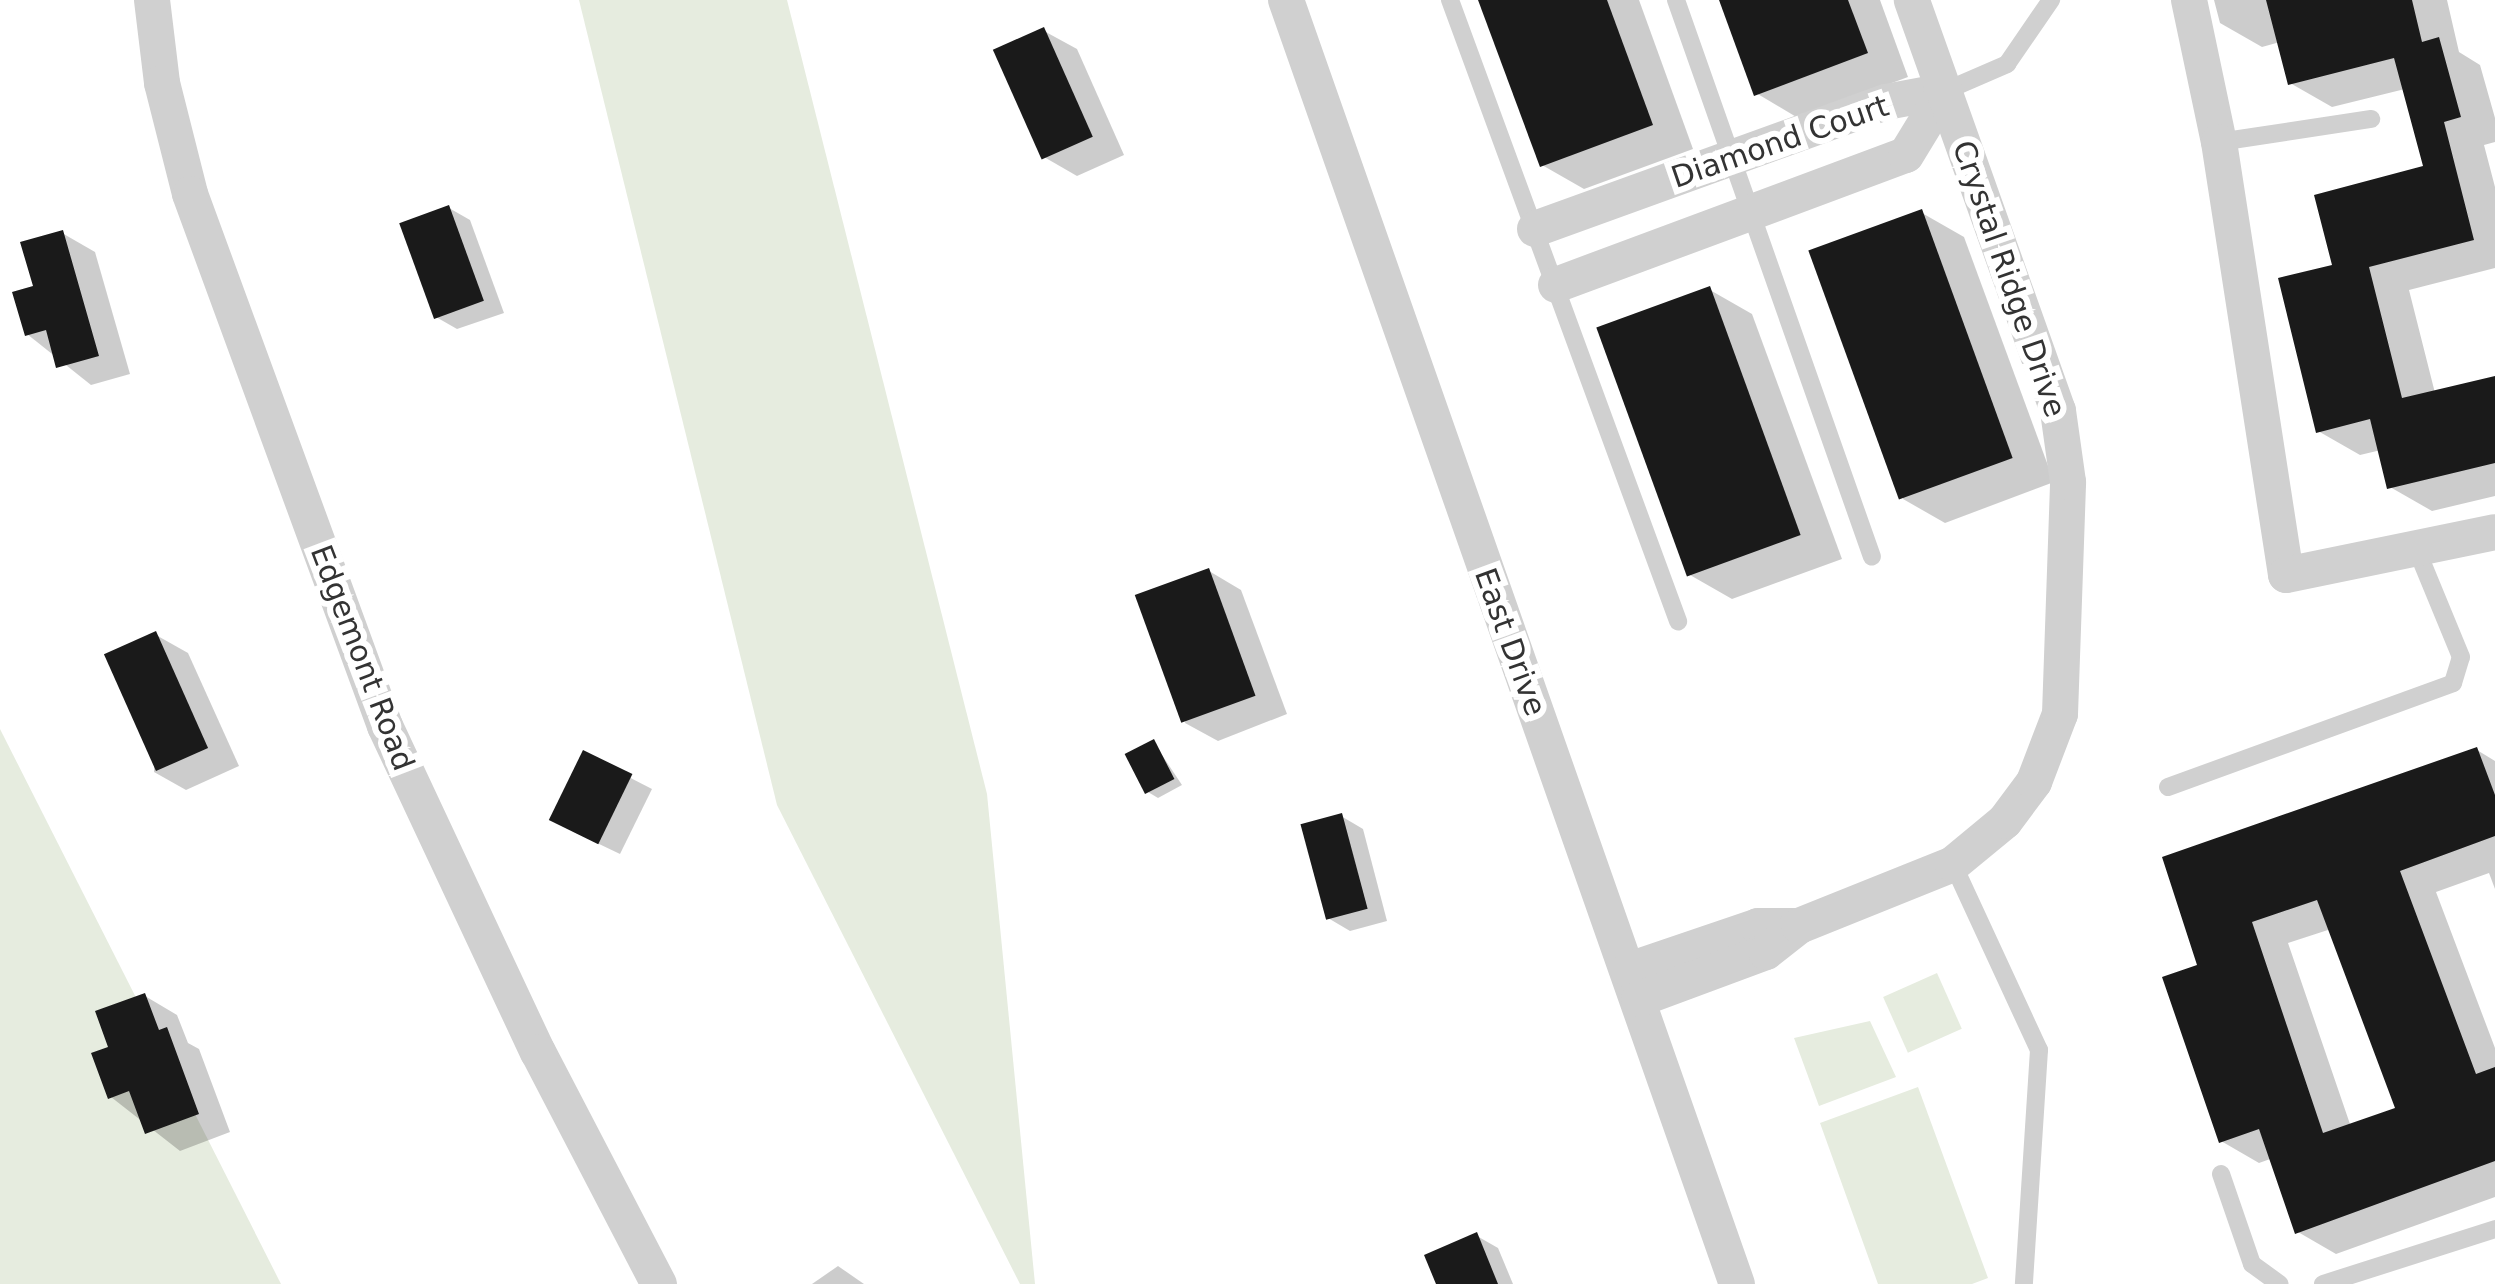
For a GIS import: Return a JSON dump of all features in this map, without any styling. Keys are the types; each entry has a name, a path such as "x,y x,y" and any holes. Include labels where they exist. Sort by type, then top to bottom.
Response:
{"street":[{"name":"Edgemont Road","path":"152,0 162,82 190,194 386,727 496,966 659,1284"},
{"name":"East Drive","path":"1286,0 1396,331 1634,985 1737,1284"},
{"name":"Crystal Ridge Drive","path":"1634,985 1758,926 1799,926 1953,864 2024,795 2060,715 2068,482 2058,411 1912,0"},
{"path":"2188,0 2219,142 2286,575 2495,532"},
{"name":"Diamond Court","path":"1535,229 1886,102 1945,92"},
{"name":"Diamond Court","path":"1556,285 1906,155 1945,92"}],"lane":[{"path":"1450,0 1678,621"},
{"path":"1676,0 1872,557"},
{"path":"1945,92 2007,64 2051,0"},
{"path":"2219,142 2371,119"},
{"path":"2168,787 2453,683 2461,657 2417,550"},
{"path":"1953,864 2039,1051 2024,1284"},
{"path":"2221,1174 2252,1264 2280,1284"},
{"path":"2324,1284 2371,1277 2495,1229"}],"shaded area":[{"path":"579,0 787,0 987,794 1035,1284 1020,1284 777,805"},
{"path":"0,729 281,1284 0,1284"},
{"path":"1937,973 1962,1029 1908,1053 1883,997"},
{"path":"1870,1021 1896,1077 1819,1106 1794,1038"},
{"path":"1918,1087 1988,1278 1972,1284 1878,1284 1820,1123"}],"building":[{"path":"1478,0 1607,0 1653,125 1540,167"},
{"path":"1719,0 1848,0 1868,53 1754,96"},
{"path":"2266,0 2412,0 2422,42 2439,37 2461,117 2444,122 2474,240 2369,267 2402,398 2495,376 2495,463 2387,489 2370,419 2316,433 2278,278 2332,265 2314,195 2423,166 2394,58 2288,85"},
{"path":"1044,27 1093,137 1042,159 993,50"},
{"path":"449,205 484,301 434,319 399,223"},
{"path":"1922,209 2013,458 1899,499 1808,250"},
{"path":"63,230 99,356 56,368 46,330 25,336 12,292 33,286 20,242"},
{"path":"1710,286 1801,535 1687,576 1596,327"},
{"path":"1209,568 1256,696 1181,723 1135,595"},
{"path":"156,631 208,748 156,771 104,654"},
{"path":"1154,739 1174,779 1145,794 1125,754"},
{"path":"2477,747 2495,795 2495,836 2400,871 2476,1074 2495,1067 2495,1161 2295,1234 2259,1129 2219,1143 2162,977 2197,965 2162,857","holes":["2317,900 2395,1108 2323,1133 2252,922"]},
{"path":"583,750 632,774 598,844 549,820"},
{"path":"1342,813 1368,909 1326,920 1300,824"},
{"path":"145,993 159,1030 167,1027 199,1114 145,1134 129,1091 108,1099 91,1053 108,1047 95,1011"},
{"path":"1477,1232 1498,1284 1436,1284 1424,1255"}]}
